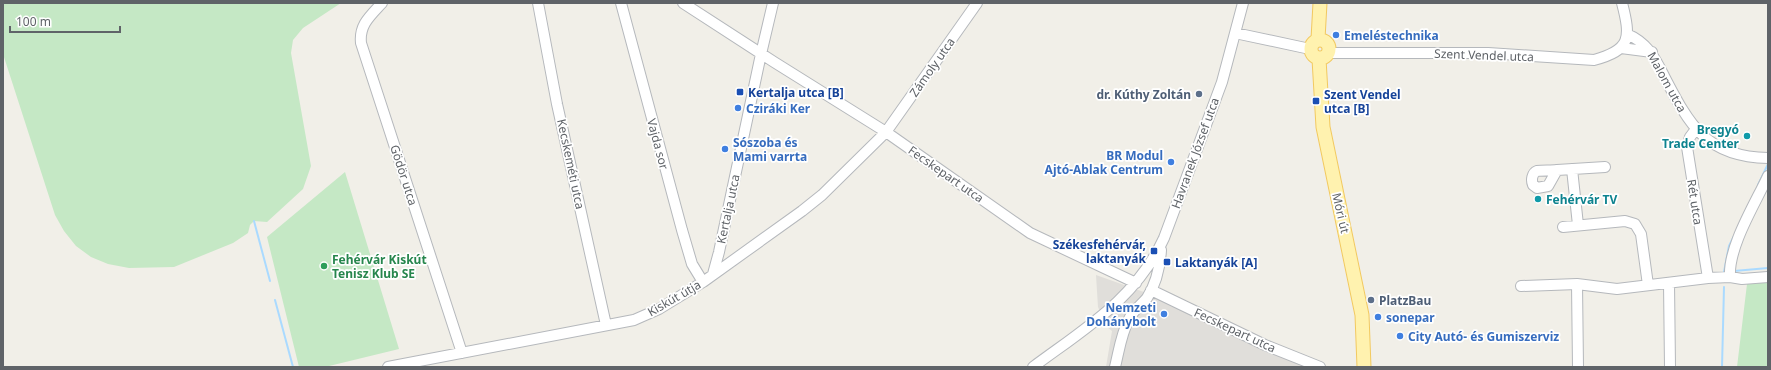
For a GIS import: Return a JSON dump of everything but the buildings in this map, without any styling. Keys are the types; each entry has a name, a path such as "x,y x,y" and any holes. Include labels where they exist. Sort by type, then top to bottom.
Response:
{"main road":[{"path":"1320,3 1314,44 1324,41 1328,45 1324,56"},
{"name":"Móri út","path":"1324,56 1323,127 1362,315 1364,367"}],"street":[{"name":"Gödör utca","path":"382,3 366,20 362,27 360,33 361,43 462,353"},
{"name":"Kecskeméti utca","path":"538,3 557,104 606,325"},
{"name":"Vajda sor","path":"621,3 682,230 692,264 703,282"},
{"name":"Fecskepart utca","path":"684,3 761,54 886,132 1030,232 1139,280 1265,345 1320,367"},
{"name":"Kertalja utca","path":"713,274 773,3"},
{"name":"Zámoly utca","path":"886,132 977,3"},
{"name":"Havranek József utca","path":"1033,367 1101,318 1128,294 1139,280 1161,244 1222,82 1243,3"},
{"path":"1622,3 1627,34 1626,40 1621,48 1652,52"},
{"path":"1235,33 1314,44"},
{"name":"Malom utca","path":"1627,34 1642,42 1652,52 1681,109 1704,137 1722,150 1742,156 1763,158"},
{"name":"Szent Vendel utca","path":"1324,56 1488,53 1594,60 1609,56 1621,48"},
{"name":"Rét utca","path":"1696,129 1690,137 1687,147 1708,278"},
{"name":"Kiskút útja","path":"388,367 606,325 646,315 659,309 703,282 802,211 822,195 886,132"},
{"path":"1557,170 1604,167"},
{"path":"1572,169 1578,225"},
{"path":"1730,277 1729,269 1735,246 1768,176"},
{"path":"1562,227 1625,221 1635,224 1641,234 1648,285"},
{"path":"1115,367 1124,330 1132,315 1153,287 1159,267 1161,244"},
{"path":"1521,286 1577,284 1616,289 1708,278 1730,277 1742,279 1768,277"},
{"path":"1669,282 1670,367"},
{"path":"1577,284 1578,367"},
{"path":"1128,294 1141,304"}],"shaded area":[{"path":"1096,275 1155,296 1319,367 1106,367 1112,331 1107,327 1098,307"}],"green space":[{"path":"3,3 341,3 303,28 293,40 291,53 311,166 303,189 267,222 254,221 250,225 248,233 233,243 174,267 129,268 108,264 91,257 76,246 64,231 55,215 3,54"},
{"name":"Fehérvár Kiskút Tenisz Klub SE","path":"345,172 399,349 325,367 299,367 267,237"},
{"path":"1768,282 1768,367 1737,367 1747,284"}],"waterway":[{"path":"1758,185 1768,164"},
{"path":"254,221 270,281"},
{"path":"1724,272 1729,246 1734,236"},
{"path":"1734,271 1768,268"},
{"path":"1722,367 1724,287"},
{"path":"275,300 293,367"}],"place":[{"name":"Emeléstechnika","path":"1336,35"},
{"name":"Kertalja utca [B]","path":"740,92"},
{"name":"dr. Kúthy Zoltán","path":"1199,94"},
{"name":"Szent Vendel utca [B]","path":"1316,101"},
{"name":"Cziráki Ker","path":"738,108"},
{"name":"Bregyó Trade Center","path":"1747,136"},
{"name":"Sószoba és Mami varrta","path":"725,149"},
{"name":"BR Modul Ajtó-Ablak Centrum","path":"1171,162"},
{"name":"Fehérvár TV","path":"1538,199"},
{"name":"Székesfehérvár, laktanyák","path":"1154,251"},
{"name":"Laktanyák [A]","path":"1167,262"},
{"name":"Fehérvár Kiskút Tenisz Klub SE","path":"324,266"},
{"name":"PlatzBau","path":"1371,300"},
{"name":"Nemzeti Dohánybolt","path":"1164,314"},
{"name":"sonepar","path":"1378,317"},
{"name":"City Autó- és Gumiszerviz","path":"1400,336"}]}
